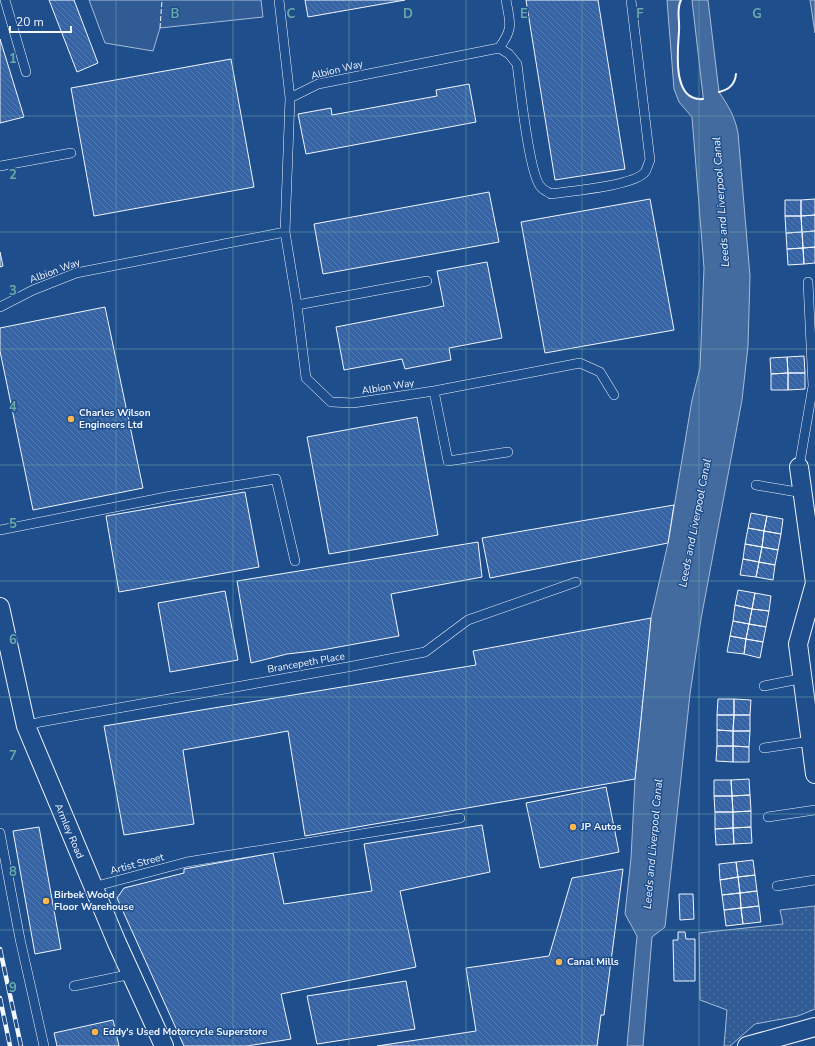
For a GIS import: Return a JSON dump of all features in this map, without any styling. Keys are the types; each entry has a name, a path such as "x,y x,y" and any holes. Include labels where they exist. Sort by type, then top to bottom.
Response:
{"street":[{"path":"799,467 813,559 815,583 798,644 804,678 810,741 815,774"},
{"name":"Armley Road","path":"0,607 26,726 93,887 164,1046"},
{"path":"748,1046 815,1027"}],"lane":[{"path":"0,1 5,0 26,72"},
{"path":"279,0 290,98"},
{"path":"506,0 510,26 508,36 499,48 510,54 517,64 534,174 541,187 551,194 611,185 632,180 644,173 650,160 631,0"},
{"name":"Albion Way","path":"499,48 318,84 290,98 285,232 297,305 306,378 331,402 353,403 434,391 580,363 600,372 614,395"},
{"path":"0,166 71,153"},
{"name":"Albion Way","path":"0,307 33,290 76,273 285,232"},
{"path":"297,305 427,281"},
{"path":"799,467 813,386 808,282"},
{"path":"434,391 448,461 508,452"},
{"path":"0,530 171,496 276,479 295,561"},
{"path":"756,485 802,493"},
{"name":"Brancepeth Place","path":"26,726 40,722 425,652 468,620 576,582"},
{"path":"764,686 804,678"},
{"path":"764,748 810,741"},
{"path":"768,817 815,810"},
{"name":"Artist Street","path":"93,887 187,862 460,818"},
{"path":"0,833 20,939 44,1046"},
{"path":"777,886 815,880"},
{"path":"74,986 132,974"}],"shaded area":[{"path":"89,0 261,0 263,17 160,28 153,51 105,43"},
{"path":"815,906 815,1009 798,1016 755,1024 730,1046 724,1046 727,1010 700,1000 699,933 783,924 780,910"}],"water":[{"name":"Leeds and Liverpool Canal","path":"667,0 681,0 678,11 678,63 682,85 686,93 695,98 703,99 692,0 708,0 719,92 731,111 738,133 750,276 748,346 742,400 701,619 690,694 665,927 652,937 643,1046 627,1046 637,936 625,914 631,858 635,779 651,618 668,543 692,400 700,368 704,268 692,117 679,102 674,89"},
{"path":"810,0 815,0 815,33"}],"building":[{"path":"49,0 74,0 98,63 77,72"},
{"path":"305,0 405,0 308,17"},
{"path":"526,0 598,0 625,169 555,180"},
{"path":"0,39 24,117 0,123"},
{"path":"231,59 254,187 94,216 71,88"},
{"path":"469,84 476,122 306,154 298,114 331,108 332,115 437,96 436,90"},
{"path":"489,192 499,242 323,274 314,224"},
{"path":"650,199 674,330 545,353 521,222"},
{"path":"815,199 815,215 801,216 801,200"},
{"path":"785,200 801,200 801,216 785,216"},
{"path":"815,215 815,231 802,232 801,216"},
{"path":"785,216 801,216 802,232 786,233"},
{"path":"815,231 815,247 803,248 802,232"},
{"path":"802,232 803,248 787,249 786,233"},
{"path":"815,247 815,263 804,264 803,248"},
{"path":"803,248 804,264 788,265 787,249"},
{"path":"0,252 3,266 0,267"},
{"path":"487,262 502,338 449,348 451,360 405,369 402,359 344,370 336,327 444,306 437,271"},
{"name":"Charles Wilson Engineers Ltd","path":"105,307 143,488 33,510 0,351 0,328"},
{"path":"804,356 805,373 788,373 787,357"},
{"path":"787,357 788,373 771,374 770,358"},
{"path":"788,373 788,390 771,390 771,374"},
{"path":"788,373 805,373 805,389 788,390"},
{"path":"417,417 438,535 329,554 307,437"},
{"path":"245,492 259,567 119,592 106,516"},
{"path":"674,505 668,543 490,578 482,538"},
{"path":"751,513 767,516 764,531 748,528"},
{"path":"767,516 783,519 781,534 764,531"},
{"path":"748,528 764,531 762,547 745,544"},
{"path":"764,531 781,534 778,550 762,547"},
{"path":"478,542 482,577 391,594 399,636 322,650 287,654 251,663 237,581"},
{"path":"745,544 762,547 759,562 743,559"},
{"path":"762,547 778,550 775,565 759,562"},
{"path":"743,559 759,562 756,577 740,575"},
{"path":"759,562 775,565 773,580 756,577"},
{"path":"738,590 755,593 752,609 735,605"},
{"path":"225,591 238,660 170,672 158,603"},
{"path":"755,593 771,596 769,611 752,609"},
{"path":"735,605 752,609 749,624 733,621"},
{"path":"752,609 769,611 766,627 749,624"},
{"path":"651,618 635,779 305,836 288,731 183,750 194,824 124,835 104,726 476,665 473,651"},
{"path":"733,621 749,624 746,639 730,636"},
{"path":"749,624 766,627 763,642 746,639"},
{"path":"730,636 746,639 744,654 727,652"},
{"path":"746,639 763,642 760,658 744,654"},
{"path":"718,699 734,699 734,715 717,715"},
{"path":"734,699 751,700 750,715 734,715"},
{"path":"717,715 734,715 733,731 717,730"},
{"path":"734,715 750,715 750,731 733,731"},
{"path":"717,730 733,731 733,746 717,746"},
{"path":"733,731 750,731 749,747 733,746"},
{"path":"717,746 733,746 733,762 716,761"},
{"path":"733,746 749,747 749,762 733,762"},
{"path":"749,779 750,795 732,796 731,780"},
{"path":"714,780 731,780 732,796 714,796"},
{"name":"JP Autos","path":"606,787 619,852 540,868 526,803"},
{"path":"750,795 751,811 733,812 732,796"},
{"path":"714,796 732,796 733,812 715,812"},
{"path":"751,811 751,827 733,828 733,812"},
{"path":"715,812 733,812 733,828 715,829"},
{"path":"482,825 490,872 400,891 416,967 281,994 291,1039 247,1046 184,1046 117,898 124,888 184,873 184,869 273,853 284,904 372,891 364,844"},
{"path":"39,827 61,949 35,954 13,831"},
{"path":"751,827 752,843 734,844 733,828"},
{"path":"733,828 734,844 716,845 715,829"},
{"path":"753,860 755,875 738,877 736,862"},
{"path":"736,862 738,877 720,880 719,864"},
{"name":"Canal Mills","path":"623,869 604,1015 601,1015 597,1046 377,1046 476,1031 466,968 549,956 572,878"},
{"path":"755,875 757,891 740,893 738,877"},
{"path":"738,877 740,893 722,895 720,880"},
{"path":"757,891 759,906 741,908 740,893"},
{"path":"740,893 741,908 724,910 722,895"},
{"path":"679,894 693,894 694,919 680,920"},
{"path":"759,906 761,922 743,924 741,908"},
{"path":"741,908 743,924 726,926 724,910"},
{"path":"678,932 685,932 686,939 695,939 695,981 674,981 673,940 678,940"},
{"path":"406,981 415,1029 317,1044 307,996"},
{"path":"113,1020 119,1046 57,1046 54,1033"}],"railway":[{"path":"0,949 21,1046"},
{"path":"0,998 10,1046"}],"fence":[{"path":"160,28 162,0"}],"wall":[{"path":"681,0 678,11 678,61 681,84 686,92 693,98 703,99"},
{"path":"719,92 725,90 733,84 736,74"}],"place":[{"name":"Charles Wilson Engineers Ltd","path":"71,419"},
{"name":"JP Autos","path":"573,827"},
{"name":"Birbek Wood Floor Warehouse","path":"46,901"},
{"name":"Canal Mills","path":"559,962"},
{"name":"Eddy's Used Motorcycle Superstore","path":"95,1032"}]}
